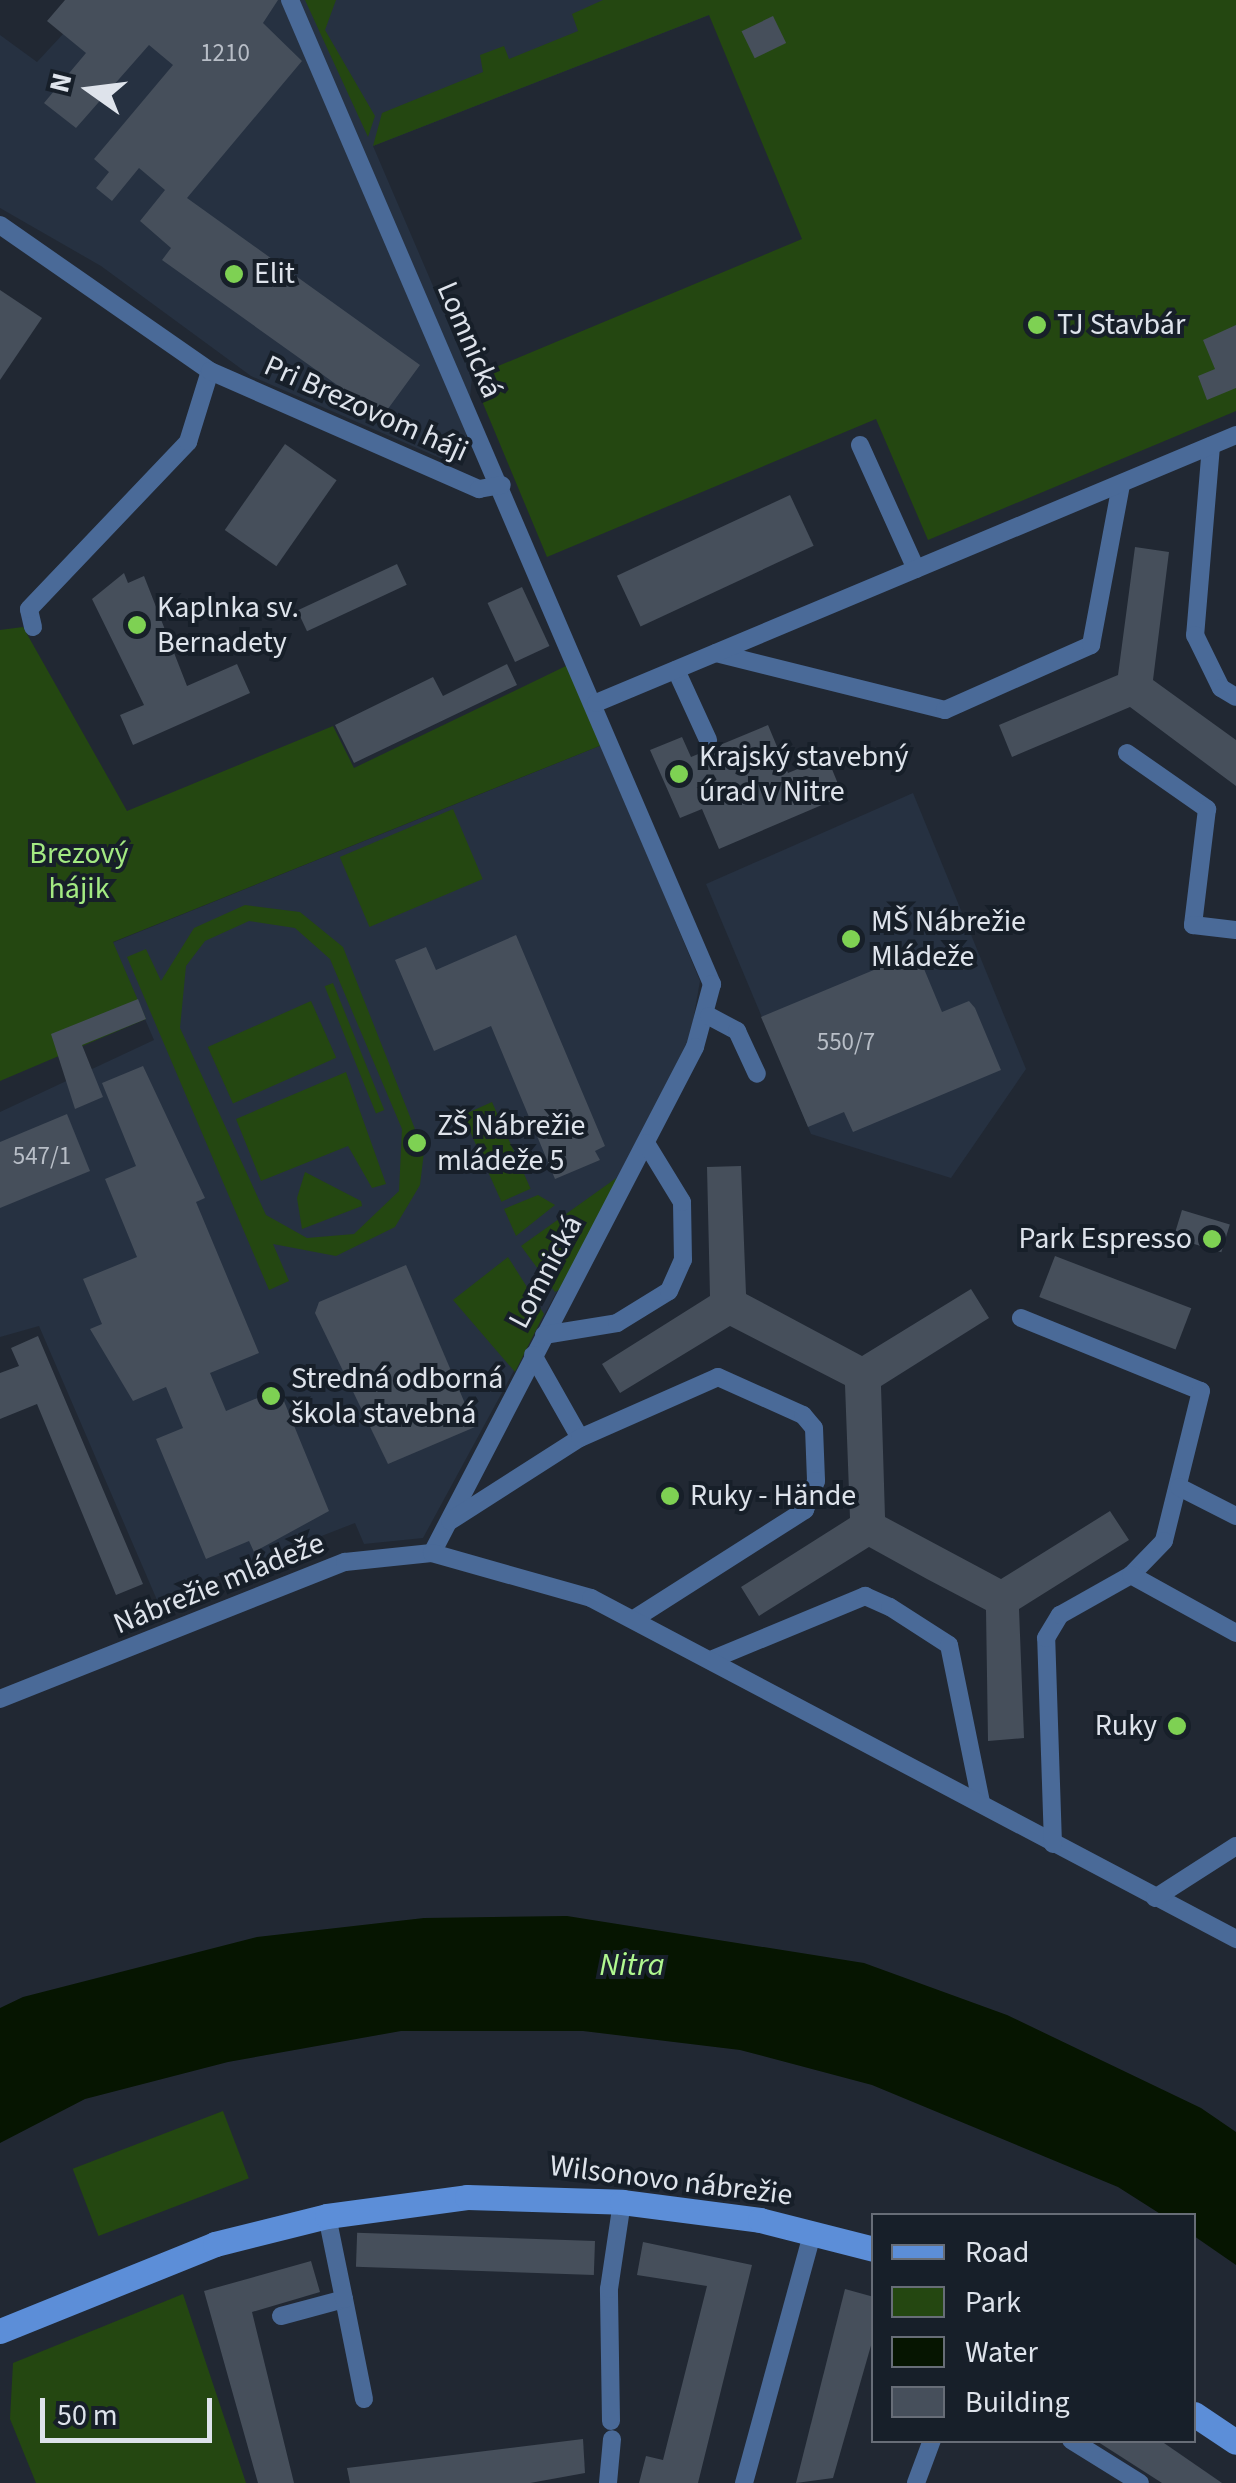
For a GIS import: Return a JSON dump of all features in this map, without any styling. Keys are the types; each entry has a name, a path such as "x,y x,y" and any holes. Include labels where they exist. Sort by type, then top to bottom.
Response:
{"street":[{"name":"Lomnická","path":"290,0 596,703 705,965 709,1016 432,1554"},
{"name":"Pri Brezovom háji","path":"0,224 210,371 479,489 502,485"},
{"path":"32,627 29,609 188,442 210,371"},
{"path":"596,703 1236,436"},
{"path":"860,445 916,570"},
{"path":"1211,446 1196,636 1220,688 1236,698"},
{"path":"716,653 945,710 1091,645 1120,484"},
{"path":"676,670 708,740"},
{"path":"1127,753 1207,810 1193,925 1236,930"},
{"path":"709,1016 738,1031 756,1074"},
{"path":"544,1336 617,1324 669,1291 683,1260 682,1202 646,1143"},
{"path":"1021,1318 1201,1391 1164,1541 1130,1575 1060,1615 1046,1638 1054,1844"},
{"path":"533,1355 580,1438"},
{"path":"450,1521 580,1438 731,1376 814,1428 816,1491 805,1510 634,1619"},
{"path":"1179,1487 1236,1516"},
{"name":"Nábrežie mládeže","path":"0,1699 345,1562 432,1554 544,1581 634,1619 1236,1939"},
{"path":"1130,1575 1236,1633"},
{"path":"713,1659 865,1596 890,1607 949,1645 981,1802"},
{"path":"1155,1898 1236,1846"},
{"name":"Wilsonovo nábrežie","path":"0,2331 215,2244 327,2216 467,2197 622,2202 813,2232 871,2248"},
{"path":"608,2483 608,2288 622,2202"},
{"path":"327,2216 364,2399"},
{"path":"744,2483 813,2232"},
{"path":"281,2316 344,2299"},
{"path":"1196,2415 1236,2442"},
{"path":"916,2483 931,2443"},
{"path":"1076,2443 1140,2483"}],"shaded area":[{"path":"65,0 703,0 709,15 373,146 472,377 465,447 449,462 251,376 101,266 0,208 0,35 37,62 63,34"},
{"name":"ZŠ Nábrežie mládeže 5","path":"602,745 700,981 688,1050 423,1538 364,1544 355,1523 157,1600 39,1326 0,1337 0,1112 154,1040 112,943"},
{"name":"MŠ Nábrežie Mládeže","path":"913,793 1026,1069 951,1178 811,1134 706,884"}],"green space":[{"path":"305,0 336,0 325,30 375,116 368,137"},
{"name":"TJ Stavbár","path":"603,0 1236,0 1236,411 928,540 876,419 547,557 472,377 802,239 709,15 373,146 382,113 483,72 480,55 504,46 509,59 578,31 572,14"},
{"name":"Brezový hájik","path":"23,627 127,811 333,726 354,768 568,665 602,745 113,942 146,1019 0,1081 0,630"},
{"path":"453,809 483,879 369,927 340,857"},
{"path":"245,905 300,912 343,947 424,1152 420,1185 395,1227 336,1256 273,1244 289,1281 269,1290 127,957 146,949 161,981 194,928","holes":["249,921 295,928 330,959 402,1129 399,1191 354,1234 307,1238 266,1215 180,1028 186,966 205,941"]},
{"path":"333,983 384,1110 376,1113 325,986"},
{"path":"311,1001 336,1058 233,1104 208,1047"},
{"path":"346,1072 386,1184 372,1188 348,1146 261,1181 236,1119"},
{"path":"492,1102 531,1189 501,1202 463,1115"},
{"path":"305,1172 361,1201 362,1206 302,1229 297,1198"},
{"path":"622,1174 559,1290 555,1292 521,1246"},
{"path":"538,1195 555,1205 516,1236 504,1209"},
{"path":"508,1257 544,1314 515,1372 453,1300"},
{"path":"223,2111 249,2178 98,2236 73,2169"},
{"path":"183,2294 246,2483 36,2483 10,2419 13,2363"}],"water":[{"name":"Nitra","path":"567,1916 864,1963 1007,2015 1201,2108 1236,2132 1236,2265 1196,2237 1196,2213 1159,2213 1118,2187 872,2085 740,2050 583,2031 401,2031 228,2062 85,2099 0,2143 0,2008 23,1997 257,1937 424,1918"}],"building":[{"path":"65,0 278,0 263,23 302,61 187,198 420,365 382,417 162,260 171,248 140,221 165,190 139,168 112,201 96,188 109,172 94,159 173,65 149,45 76,128 44,103 86,53 47,21"},
{"path":"773,16 786,43 755,58 742,31"},
{"path":"0,290 42,318 0,380"},
{"path":"1236,325 1236,388 1207,400 1198,376 1215,369 1203,340"},
{"path":"285,444 337,480 276,566 225,530"},
{"path":"790,495 814,546 641,626 617,576"},
{"path":"1135,547 1169,552 1153,680 1236,740 1236,786 1130,707 1012,757 999,725 1118,675"},
{"path":"397,564 407,585 307,631 297,610"},
{"path":"124,573 128,583 144,576 187,686 237,664 250,693 133,745 120,715 144,705 92,599"},
{"path":"522,587 549,646 515,662 488,603"},
{"path":"507,664 517,685 354,763 335,725 433,677 443,696"},
{"path":"768,725 788,773 827,757 843,796 719,849 702,809 680,818 650,750 682,737 691,757"},
{"path":"516,935 605,1146 595,1151 600,1160 555,1179 491,1026 434,1051 395,960 426,947 436,970"},
{"path":"917,952 942,1012 969,1001 975,1008 1001,1070 853,1132 844,1112 808,1127 761,1017"},
{"path":"138,999 146,1019 82,1045 103,1097 75,1109 51,1034"},
{"name":"Stredná odborná škola stavebná","path":"143,1066 205,1198 196,1202 259,1353 210,1373 226,1411 279,1389 329,1511 254,1552 249,1541 206,1559 156,1439 183,1428 166,1387 133,1401 90,1329 102,1324 83,1279 137,1257 105,1179 136,1166 102,1083"},
{"path":"67,1114 90,1171 0,1208 0,1142"},
{"path":"741,1166 746,1294 862,1356 971,1289 989,1318 881,1386 885,1517 1001,1579 1110,1511 1129,1540 1019,1609 1024,1738 988,1741 986,1610 869,1547 759,1616 741,1587 850,1518 845,1385 730,1326 620,1393 602,1364 710,1296 707,1167"},
{"path":"1182,1210 1230,1225 1221,1252 1174,1238"},
{"path":"1055,1256 1191,1308 1176,1349 1039,1297"},
{"path":"406,1265 475,1427 388,1464 315,1313 319,1302"},
{"path":"38,1336 143,1584 116,1595 37,1404 0,1419 0,1373 19,1366 11,1348"},
{"path":"357,2233 595,2241 594,2275 356,2267"},
{"path":"643,2242 752,2265 698,2483 639,2483 646,2456 663,2460 707,2286 637,2275"},
{"path":"311,2261 320,2292 252,2312 294,2483 258,2483 204,2291"},
{"path":"845,2289 871,2296 871,2345 833,2478 796,2483"},
{"path":"583,2439 585,2473 530,2483 350,2483 347,2468"},
{"path":"1100,2443 1164,2443 1222,2483 1162,2483"}],"place":[{"name":"Elit","path":"234,274"},
{"name":"TJ Stavbár","path":"1037,325"},
{"name":"Kaplnka sv. Bernadety","path":"137,625"},
{"name":"Krajský stavebný úrad v Nitre","path":"679,774"},
{"name":"MŠ Nábrežie Mládeže","path":"851,939"},
{"name":"ZŠ Nábrežie mládeže 5","path":"417,1143"},
{"name":"Park Espresso","path":"1212,1239"},
{"name":"Stredná odborná škola stavebná","path":"271,1396"},
{"name":"Ruky - Hände","path":"670,1496"},
{"name":"Ruky","path":"1177,1726"}]}
